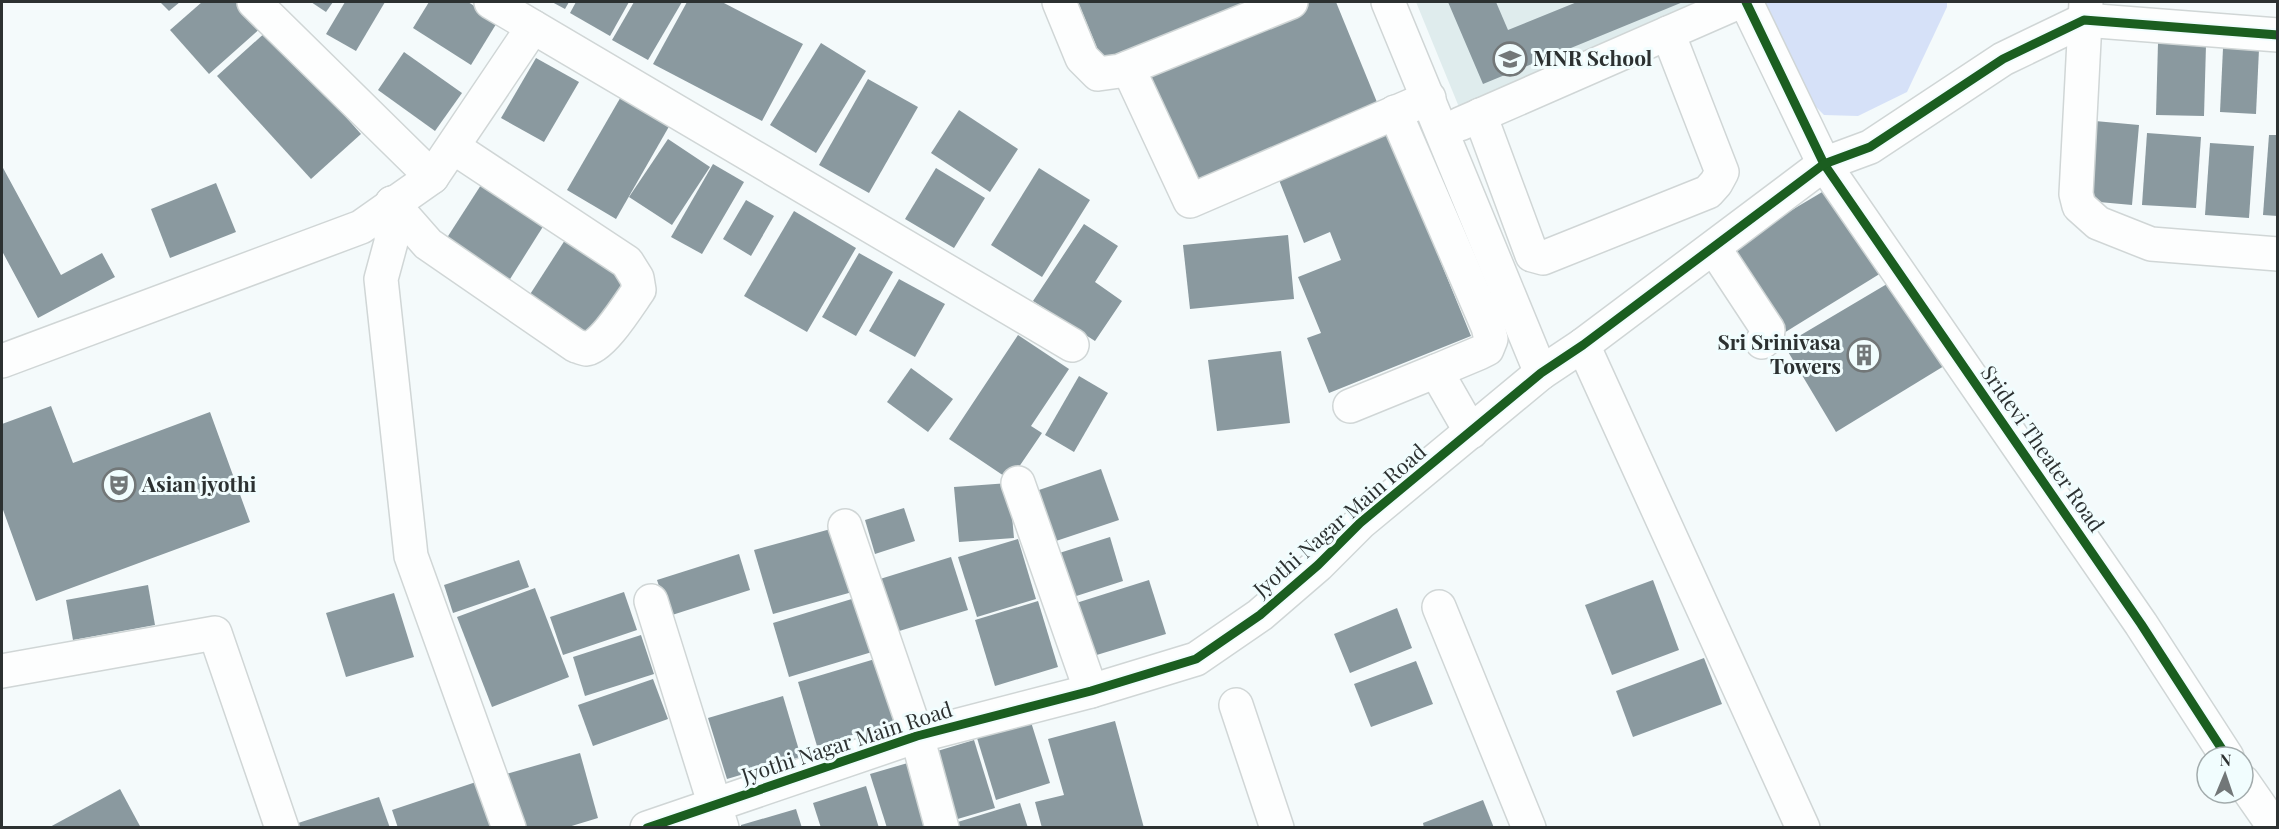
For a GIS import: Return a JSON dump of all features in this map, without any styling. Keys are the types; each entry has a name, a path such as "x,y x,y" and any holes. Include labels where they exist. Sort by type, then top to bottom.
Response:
{"street":[{"path":"254,2 432,177"},
{"path":"491,2 1072,345"},
{"path":"1059,2 1082,58 1089,68 1098,74 1120,71 1291,2"},
{"path":"1388,2 1541,373"},
{"path":"1442,132 1740,2"},
{"name":"Sridevi Theater Road","path":"1746,2 1824,164 2141,624 2219,745"},
{"path":"2277,35 2085,11 2076,194 2079,206 2098,223 2151,244 2277,254"},
{"name":"Jyothi Nagar Main Road","path":"647,828 718,816 917,736 1091,691 1196,659 1260,615 1318,565 1360,524 1541,373 1583,345 1824,164 1870,147 2003,59 2085,11"},
{"path":"2,361 361,227 432,177 533,27"},
{"path":"1480,115 1532,255 1543,258 1708,192 1722,172 1668,33"},
{"path":"1128,68 1190,201 1428,98"},
{"path":"1350,406 1479,353 1487,348 1491,339 1488,327 1395,112"},
{"path":"392,203 428,244 576,346 586,349 595,345 639,290 638,278 627,262 453,147"},
{"path":"392,203 391,242 381,279 411,556 509,828"},
{"path":"1714,248 1768,330 1767,338 1762,342"},
{"path":"1583,345 1803,828"},
{"path":"1436,371 1471,432"},
{"path":"1018,483 1091,691"},
{"path":"844,526 917,736 942,828"},
{"path":"651,601 718,816"},
{"path":"1439,607 1529,828"},
{"path":"2,671 215,633 282,828"},
{"path":"1236,705 1276,828"},
{"path":"2255,804 2266,824"}],"shaded area":[{"name":"MNR School","path":"1416,2 1700,2 1461,112"}],"water":[{"path":"1757,2 1947,2 1947,7 1907,92 1858,116 1824,115 1794,85"}],"building":[{"path":"160,2 180,2 169,11"},
{"path":"202,2 243,2 264,25 209,74 170,30"},
{"path":"311,2 333,2 326,12"},
{"path":"345,2 385,2 356,51 326,34"},
{"path":"429,2 468,2 498,21 471,65 413,28"},
{"path":"552,2 569,2 565,9"},
{"path":"576,2 629,2 610,36 570,13"},
{"path":"634,2 682,2 648,60 612,40"},
{"path":"687,2 722,2 803,44 762,121 653,64"},
{"path":"1078,2 1266,2 1105,67"},
{"path":"1307,2 1336,2 1381,112 1190,190 1140,69"},
{"path":"1448,2 1496,2 1508,30 1577,2 1683,2 1483,84"},
{"path":"268,30 361,134 311,179 217,76"},
{"path":"821,43 866,71 816,153 770,125"},
{"path":"2158,43 2206,45 2204,116 2156,115"},
{"path":"2223,48 2259,49 2256,114 2220,112"},
{"path":"404,52 462,93 435,131 378,90"},
{"path":"536,58 579,82 544,142 501,118"},
{"path":"868,79 918,107 869,193 819,165"},
{"path":"626,88 675,116 616,219 567,190"},
{"path":"959,110 1018,149 990,192 931,153"},
{"path":"2095,121 2139,125 2132,205 2088,201"},
{"path":"1387,131 1471,336 1329,393 1307,338 1321,333 1298,277 1341,260 1330,232 1304,243 1277,175"},
{"path":"2147,133 2201,137 2196,208 2142,205"},
{"path":"2269,135 2278,135 2278,216 2263,215"},
{"path":"668,139 710,167 672,225 629,197"},
{"path":"2210,143 2254,146 2249,218 2205,215"},
{"path":"713,164 744,182 702,254 671,237"},
{"path":"2,166 61,275 102,253 115,277 38,318 2,251"},
{"path":"936,168 985,198 954,248 905,219"},
{"path":"1039,168 1090,200 1042,277 991,245"},
{"path":"216,183 236,232 170,258 151,209"},
{"path":"481,185 544,225 505,287 441,247"},
{"path":"1834,185 1886,270 1779,336 1726,249"},
{"path":"746,200 774,216 751,256 723,239"},
{"path":"794,211 856,248 807,332 744,296"},
{"path":"1084,224 1118,246 1095,282 1122,301 1095,341 1033,301"},
{"path":"1288,235 1294,299 1190,309 1183,245"},
{"path":"565,240 628,281 589,340 527,299"},
{"path":"859,253 893,272 856,336 822,317"},
{"path":"899,279 945,304 915,357 869,331"},
{"name":"Sri Srinivasa Towers","path":"1892,281 1944,366 1836,432 1784,345"},
{"path":"1018,335 1069,369 1031,426 1042,433 1010,480 949,439"},
{"path":"1281,351 1290,423 1217,431 1208,360"},
{"path":"911,368 953,399 928,432 887,402"},
{"path":"1079,376 1108,393 1074,452 1045,435"},
{"name":"Asian jyothi","path":"51,406 73,463 210,412 250,522 36,601 2,507 2,424"},
{"path":"1101,469 1119,520 1053,542 1036,491"},
{"path":"1009,483 1014,538 959,542 954,487"},
{"path":"904,508 915,541 875,554 865,520"},
{"path":"838,527 856,591 773,614 754,550"},
{"path":"1110,537 1123,581 1067,599 1053,555"},
{"path":"1018,539 1036,599 977,617 958,557"},
{"path":"739,554 750,590 669,616 657,580"},
{"path":"951,557 968,610 896,632 880,579"},
{"path":"519,560 529,587 453,613 444,585"},
{"path":"1149,580 1166,634 1090,657 1073,604"},
{"path":"1653,580 1679,650 1612,675 1585,605"},
{"path":"148,585 155,625 73,640 66,600"},
{"path":"535,588 569,677 492,707 457,617"},
{"path":"624,592 637,630 563,655 550,617"},
{"path":"394,593 414,657 346,677 326,613"},
{"path":"855,598 872,652 789,677 773,623"},
{"path":"1038,601 1058,667 995,686 975,620"},
{"path":"1397,608 1412,648 1350,673 1334,634"},
{"path":"641,635 654,674 585,696 573,657"},
{"path":"1704,658 1722,704 1633,737 1616,691"},
{"path":"875,659 894,722 817,746 798,682"},
{"path":"1416,661 1433,704 1371,727 1354,684"},
{"path":"653,679 668,719 593,746 578,705"},
{"path":"783,696 801,757 727,779 708,718"},
{"path":"1115,721 1144,828 1042,828 1035,802 1064,795 1048,739"},
{"path":"1031,722 1050,783 996,800 977,738"},
{"path":"974,740 995,808 944,823 924,755"},
{"path":"580,753 598,818 565,828 521,828 506,774"},
{"path":"918,760 939,828 887,828 870,774"},
{"path":"482,780 498,828 398,828 392,810"},
{"path":"866,786 879,828 821,828 813,803"},
{"path":"120,789 141,828 48,828"},
{"path":"379,797 390,828 296,828 295,824"},
{"path":"1483,800 1494,828 1424,828 1423,823"},
{"path":"1020,803 1028,828 949,828 948,825"},
{"path":"796,809 802,828 741,828 741,825"}],"cycle path":[{"path":"1746,2 1824,164 2141,624 2219,745"},
{"path":"647,828 917,736 1091,691 1196,659 1260,615 1318,565 1360,523 1541,373 1583,345 1824,164 1870,147 2003,59 2084,20 2278,35"}],"place":[{"name":"MNR School","path":"1510,59"},
{"name":"Sri Srinivasa Towers","path":"1864,355"},
{"name":"Asian jyothi","path":"119,485"}]}
